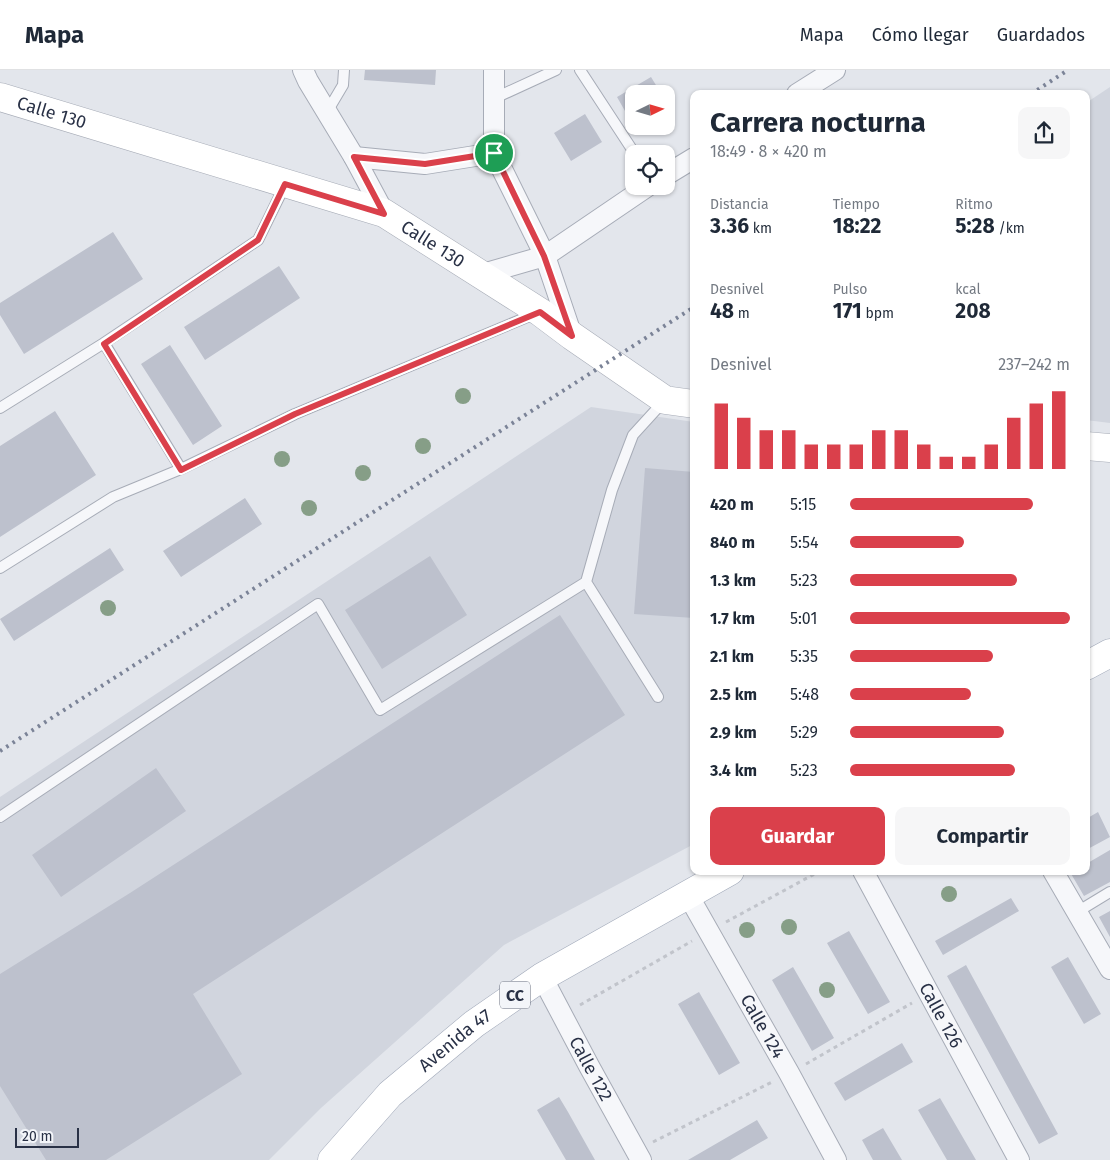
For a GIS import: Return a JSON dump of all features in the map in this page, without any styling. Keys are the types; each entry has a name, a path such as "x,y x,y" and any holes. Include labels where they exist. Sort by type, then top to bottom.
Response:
{"main road":[{"name":"Calle 130","path":"0,97 384,214 540,312 665,400 690,403"},
{"path":"1090,446 1110,448"},
{"path":"1090,664 1110,653"},
{"name":"Avenida 47","path":"332,1160 390,1094 474,1024 542,977 723,875"}],"street":[{"path":"303,70 354,157 384,214"},
{"path":"494,70 494,153 544,256 572,336"},
{"path":"803,90 835,70"},
{"path":"354,157 425,164 494,153"},
{"path":"675,169 690,160"},
{"path":"479,275 544,256 635,195"},
{"name":"Calle 126","path":"865,875 1019,1160"},
{"path":"1055,875 1110,969"},
{"name":"Calle 124","path":"688,895 836,1160"},
{"name":"Calle 122","path":"542,977 641,1160"}],"lane":[{"path":"327,112 343,85 344,70"},
{"path":"495,98 556,70"},
{"path":"580,70 629,145"},
{"path":"0,408 104,344 258,240 285,184"},
{"path":"0,568 113,497 181,470 295,414 540,312"},
{"path":"104,344 181,470"},
{"path":"0,817 318,604 380,710 586,582 612,490 633,436 665,400"},
{"path":"586,582 658,697"},
{"path":"1077,912 1110,892"}],"shaded area":[{"path":"1110,87 1110,423 1090,420 1090,100"},
{"path":"591,407 690,421 690,846 504,945 321,1108 269,1160 0,1160 0,797"}],"building":[{"path":"365,70 436,70 435,85 364,80"},
{"path":"651,77 656,85 637,85"},
{"path":"625,92 625,111 617,97"},
{"path":"585,114 602,142 571,161 554,133"},
{"path":"113,232 143,279 24,354 0,315 0,303"},
{"path":"279,266 300,298 205,360 184,327"},
{"path":"170,345 222,426 193,445 141,364"},
{"path":"55,411 96,475 0,537 0,446"},
{"path":"645,468 690,472 690,618 634,614"},
{"path":"245,498 262,524 181,577 163,551"},
{"path":"110,548 124,570 14,641 0,619"},
{"path":"430,556 467,615 382,669 345,610"},
{"path":"560,615 625,715 193,994 242,1074 106,1160 46,1160 0,1086 0,974 130,893"},
{"path":"156,768 186,811 61,897 32,855"},
{"path":"1098,812 1110,837 1090,848 1090,817"},
{"path":"1110,850 1110,882 1084,896 1072,875 1090,875 1090,862"},
{"path":"1011,898 1019,911 943,955 935,941"},
{"path":"1110,911 1110,937 1099,917"},
{"path":"849,931 890,1002 868,1014 827,943"},
{"path":"1068,957 1101,1014 1084,1024 1051,967"},
{"path":"966,965 1058,1134 1039,1144 947,976"},
{"path":"793,967 834,1038 812,1051 772,980"},
{"path":"699,992 740,1063 719,1075 678,1004"},
{"path":"902,1043 913,1062 845,1101 834,1083"},
{"path":"559,1097 595,1160 566,1160 537,1110"},
{"path":"940,1098 976,1160 947,1160 918,1110"},
{"path":"757,1120 768,1138 730,1160 688,1160"},
{"path":"883,1128 902,1160 873,1160 862,1140"}],"railway":[{"path":"1037,90 1068,70"},
{"path":"0,751 690,310"}],"route":[{"path":"494,153 544,256 572,336 540,312 295,414 181,470 104,344 258,240 285,184 384,214 354,157 425,164 494,153"}]}
